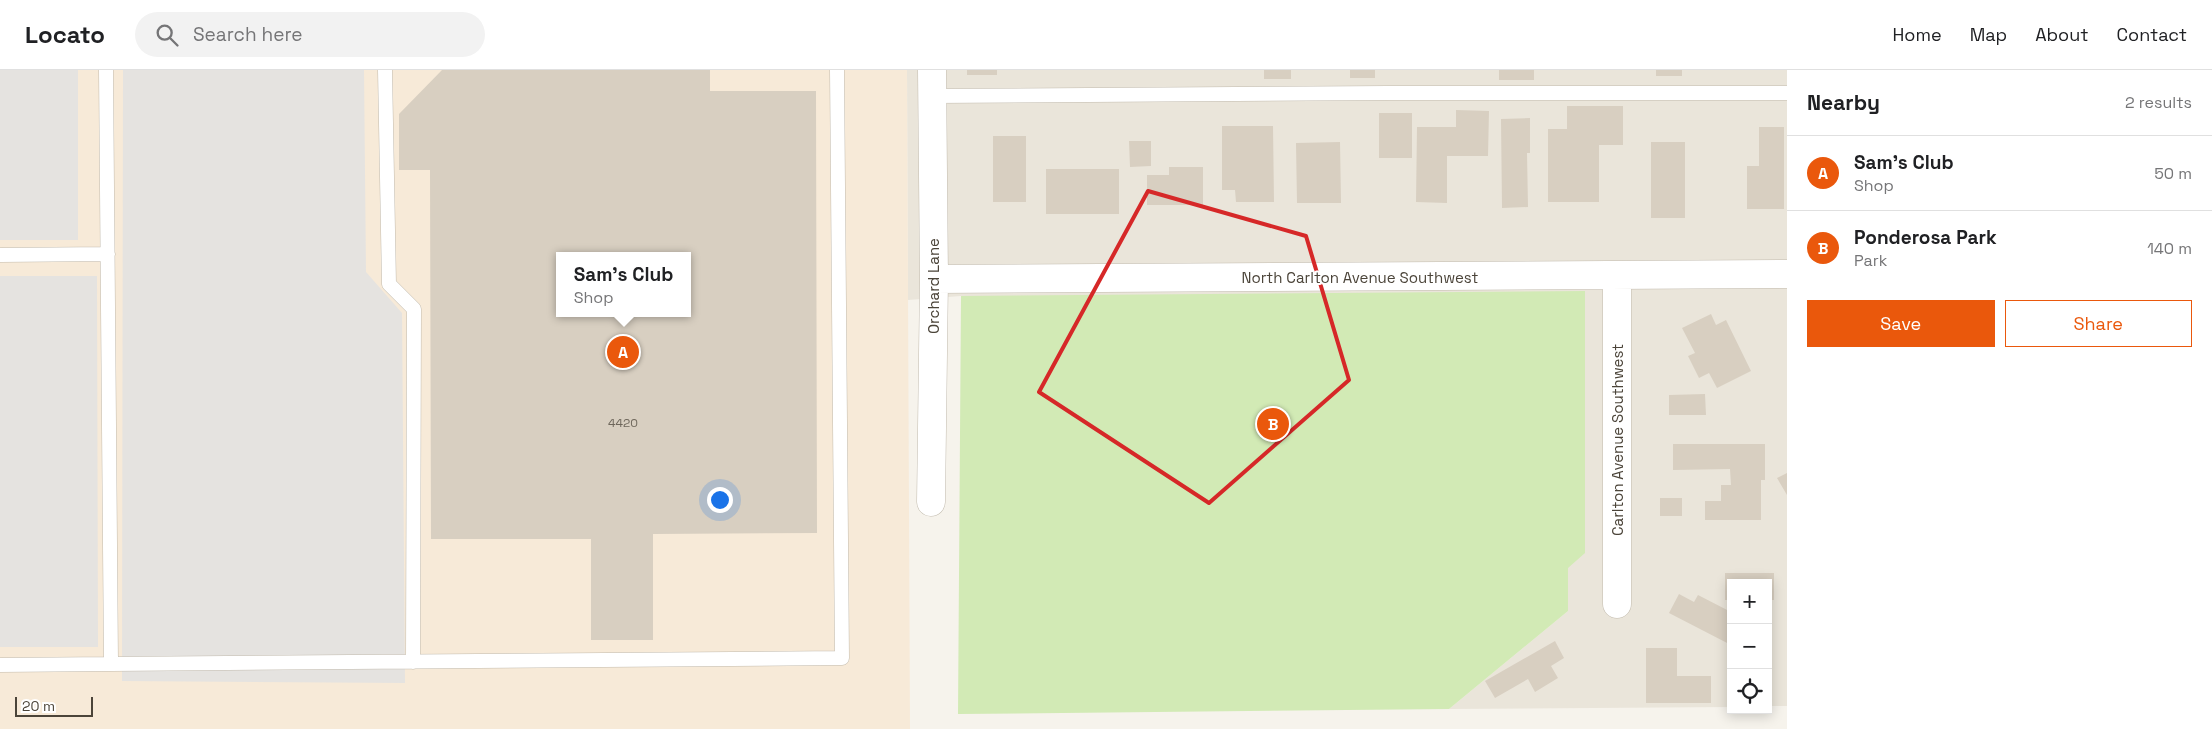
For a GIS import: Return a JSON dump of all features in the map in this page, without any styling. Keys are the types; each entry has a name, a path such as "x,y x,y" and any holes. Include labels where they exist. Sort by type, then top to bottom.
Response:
{"street":[{"name":"Orchard Lane","path":"931,502 934,279 932,83"},
{"name":"North Carlton Avenue Southwest","path":"934,279 1787,274"},
{"name":"Carlton Avenue Southwest","path":"1616,604 1618,275"}],"lane":[{"path":"106,70 111,664"},
{"path":"385,70 389,284 414,309 412,662"},
{"path":"0,665 842,658 838,70"},
{"path":"932,83 1380,93 1787,93"},
{"path":"0,256 108,254"}],"highlighted area":[{"path":"1148,191 1306,236 1349,380 1209,503 1039,392"}],"shaded area":[{"path":"0,70 907,70 910,729 0,729"},
{"path":"0,70 78,70 78,240 0,240"},
{"path":"123,70 364,70 366,272 402,313 405,683 122,681"},
{"path":"907,70 1787,70 1787,706 1772,706 1772,579 1727,579 1727,707 1449,709 1568,611 1568,568 961,296 908,300"},
{"path":"0,276 97,276 98,647 0,647"}],"green space":[{"path":"1585,291 1585,553 1568,568 1568,611 1449,709 958,714 961,296"}],"building":[{"path":"442,70 710,70 710,91 816,91 817,533 653,534 653,640 591,640 591,539 431,539 430,170 399,170 399,114"},
{"path":"967,70 997,70 997,75 967,75"},
{"path":"1264,70 1291,70 1291,79 1264,79"},
{"path":"1350,70 1375,70 1375,78 1350,78"},
{"path":"1499,70 1534,70 1534,80 1499,80"},
{"path":"1656,70 1682,70 1682,76 1656,76"},
{"path":"1567,106 1623,106 1623,145 1599,145 1599,202 1548,202 1548,129 1567,129"},
{"path":"1456,110 1489,111 1488,156 1447,156 1447,203 1416,202 1417,127 1456,127"},
{"path":"1379,113 1412,113 1412,158 1379,158"},
{"path":"1530,118 1530,153 1527,153 1528,207 1502,208 1501,119"},
{"path":"1222,126 1273,126 1274,202 1236,202 1235,190 1222,190"},
{"path":"1759,127 1784,127 1784,209 1747,209 1747,166 1759,166"},
{"path":"993,136 1026,136 1026,202 993,202"},
{"path":"1129,141 1151,141 1151,166 1130,167"},
{"path":"1340,142 1341,203 1297,203 1296,143"},
{"path":"1651,142 1685,142 1685,218 1651,218"},
{"path":"1169,167 1203,167 1203,205 1147,205 1147,175 1169,175"},
{"path":"1046,169 1119,169 1119,214 1046,214"},
{"path":"1711,314 1716,325 1726,320 1751,371 1717,388 1709,373 1699,378 1688,356 1695,353 1682,328"},
{"path":"1705,394 1706,415 1669,415 1669,395"},
{"path":"1673,444 1765,444 1765,480 1761,480 1761,520 1705,520 1705,501 1721,501 1721,485 1731,485 1730,469 1673,470"},
{"path":"1787,473 1787,495 1777,478"},
{"path":"1660,498 1682,498 1682,516 1660,516"},
{"path":"1725,573 1774,573 1774,600 1772,600 1772,579 1727,579 1727,600 1725,600"},
{"path":"1679,594 1694,602 1698,595 1727,610 1727,643 1669,613"},
{"path":"1555,641 1564,658 1551,666 1558,678 1535,692 1528,679 1495,698 1485,681"},
{"path":"1646,648 1677,648 1677,676 1711,676 1711,703 1646,703"}],"place":[{"name":"Sam's Club","path":"623,352"},
{"name":"Ponderosa Park","path":"1273,424"}]}
